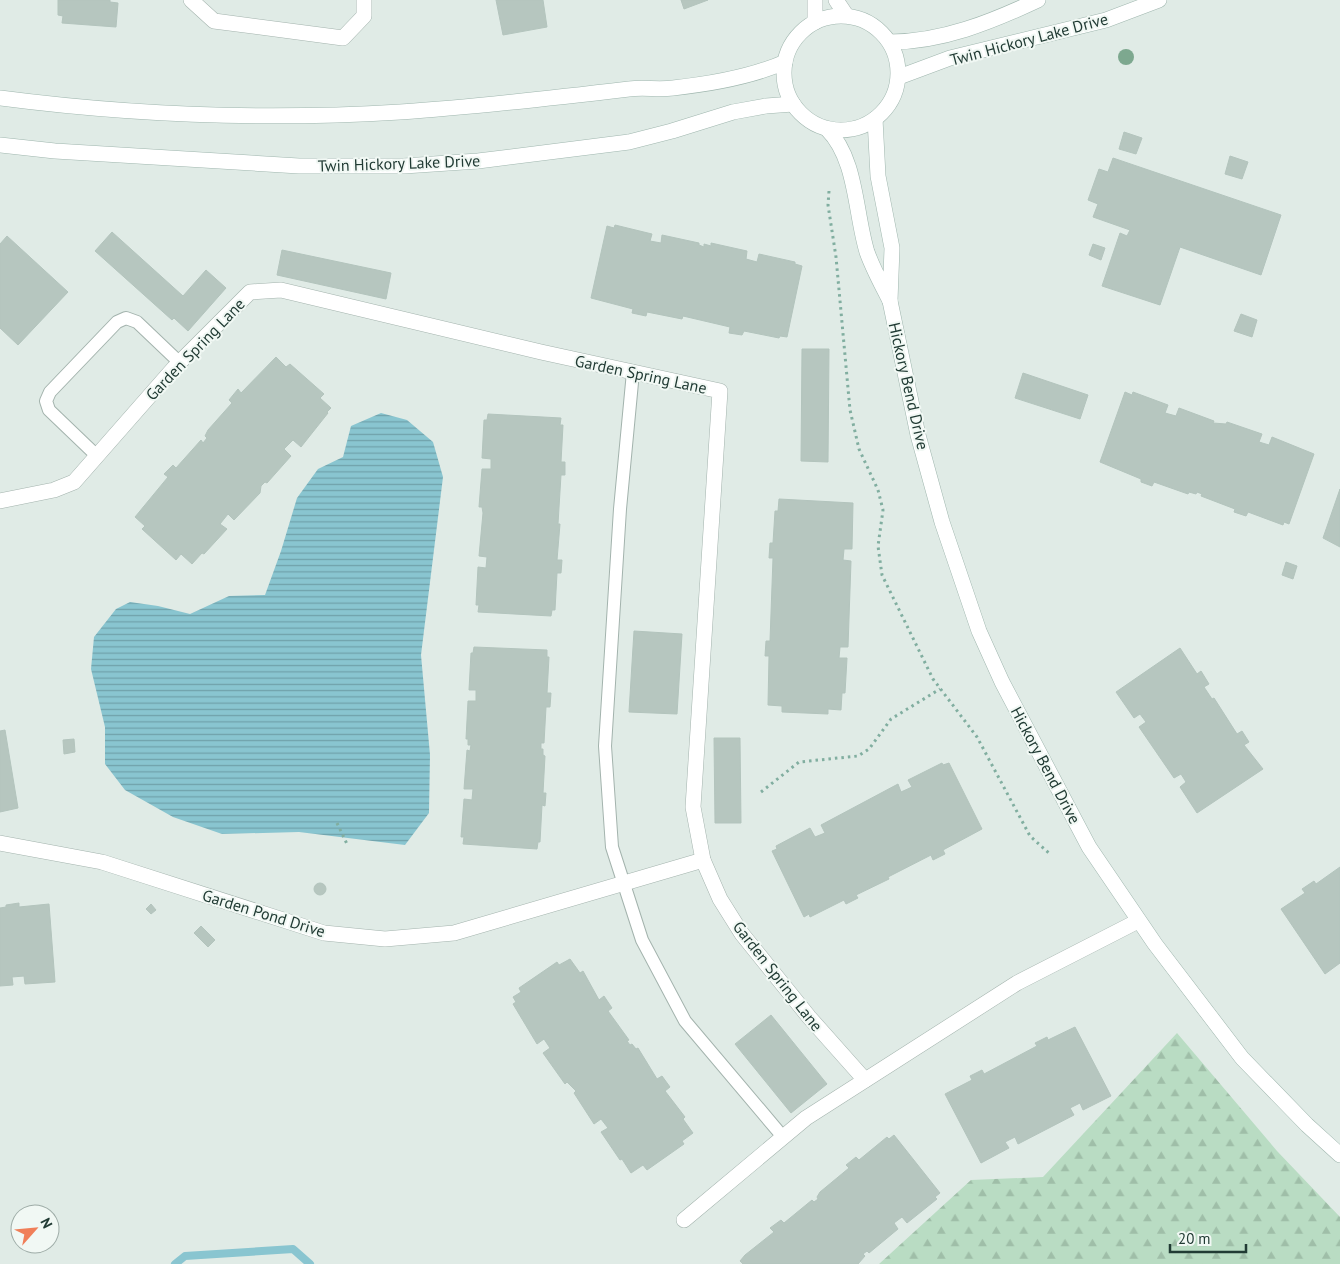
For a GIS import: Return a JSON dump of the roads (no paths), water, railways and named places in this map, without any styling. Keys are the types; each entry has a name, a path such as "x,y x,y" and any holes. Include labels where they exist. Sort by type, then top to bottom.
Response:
{"street":[{"path":"191,0 214,21 343,38 364,16 364,0"},
{"path":"815,0 815,22"},
{"path":"836,0 846,15"},
{"name":"Twin Hickory Lake Drive","path":"890,42 916,42 941,37 990,21 1038,0"},
{"name":"Twin Hickory Lake Drive","path":"899,77 950,58 1106,20 1159,0"},
{"path":"846,15 863,19 878,29 890,42 897,59 899,77 895,94 886,110 875,120 856,129 842,131 827,129 813,123 793,104 786,89 785,62 791,45 800,33 815,22 828,16 846,15"},
{"path":"0,98 120,110 211,113 399,112 492,105 632,88 672,88 762,72 785,62"},
{"name":"Twin Hickory Lake Drive","path":"0,145 55,152 300,166 404,166 478,161 629,142 733,112 766,106 793,104"},
{"name":"Hickory Bend Drive","path":"875,120 878,176 892,248 890,301"},
{"name":"Hickory Bend Drive","path":"827,129 840,148 853,186 867,252 890,301 918,435 942,522 979,631 1002,682 1089,847 1138,921 1242,1058 1307,1125 1340,1155"},
{"name":"Garden Spring Lane","path":"0,502 54,490 74,482 179,362 250,292 281,290 720,391 693,807 703,860 720,899 742,934 809,1017 865,1080"},
{"name":"Garden Pond Drive","path":"0,843 102,862 324,933 385,939 454,933 703,860"},
{"path":"684,1220 806,1118 1017,983 1138,921"}],"lane":[{"path":"97,456 49,410 46,401 50,392 117,322 126,318 137,322 179,362"},
{"path":"633,372 620,509 605,746 612,847 642,940 685,1021 783,1137"}],"water":[{"path":"381,413 407,420 433,442 443,477 421,655 430,755 429,813 405,845 299,832 222,834 173,817 125,790 105,764 105,727 91,669 94,637 116,609 130,602 158,606 190,614 229,596 265,595 297,498 318,469 343,457 351,426"}],"waterway":[{"path":"175,1264 185,1256 293,1249 310,1264"}]}
